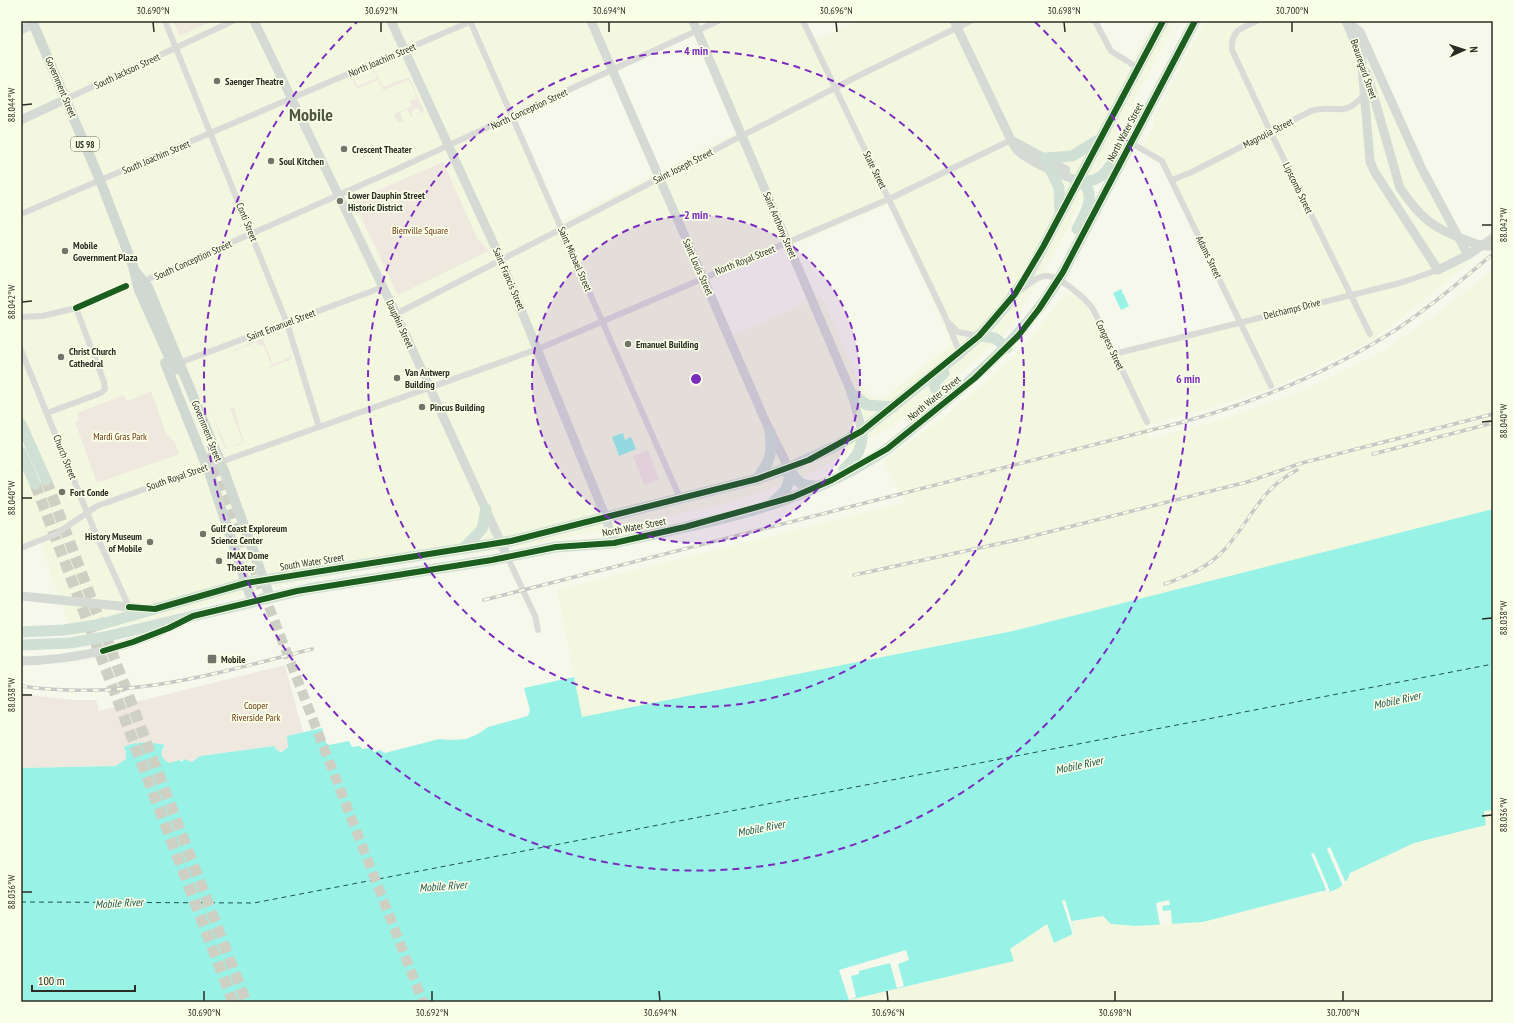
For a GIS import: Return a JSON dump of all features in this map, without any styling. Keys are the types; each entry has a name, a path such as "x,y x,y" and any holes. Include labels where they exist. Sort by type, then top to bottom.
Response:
{"highway":[{"name":"North Water Street","path":"501,542 606,518 757,479 788,468 829,450 862,430 893,407 979,336 1016,294 1080,180 1163,21"},
{"name":"North Water Street","path":"507,556 556,547 614,543 685,527 768,505 820,486 887,449 975,378 1007,348 1039,309 1065,268 1195,21"},
{"path":"1080,180 1092,182 1107,172 1140,111 1159,90"},
{"path":"1045,158 1072,156 1102,137"},
{"path":"1050,169 1059,188 1060,216"},
{"path":"1065,268 1071,241 1089,204 1088,189 1080,180"},
{"path":"979,336 995,338 1007,348"},
{"path":"944,402 935,388 934,382 954,365 960,353"},
{"path":"852,394 867,406 893,407"},
{"path":"21,424 46,480"},
{"path":"832,480 855,459 860,452 862,430"},
{"path":"757,479 767,466 771,456 770,432"},
{"path":"21,452 35,484"},
{"path":"788,468 796,481 801,484 820,486"},
{"path":"768,505 786,490 790,484 788,468"},
{"path":"464,548 482,529 486,509"},
{"name":"South Water Street","path":"155,609 264,579 501,542"},
{"path":"21,646 54,644 104,637 308,589 507,556"},
{"path":"21,632 53,631 102,624 155,609"}],"main road":[{"name":"Government Street","path":"35,22 100,180 134,269 137,284 206,467 252,601"},
{"name":"Government Street","path":"137,284 177,366 220,462 270,597"},
{"name":"Government Street","path":"177,366 209,453"}],"street":[{"name":"Conti Street","path":"165,21 287,323 320,427"},
{"name":"South Jackson Street","path":"21,120 233,21"},
{"name":"Dauphin Street","path":"254,21 396,314 535,616 538,630"},
{"name":"Saint Francis Street","path":"391,21 501,260 606,518 614,543"},
{"name":"North Joachim Street","path":"291,98 471,21"},
{"name":"Saint Michael Street","path":"471,21 680,498"},
{"name":"Saint Louis Street","path":"591,21 702,278 770,432 776,439 788,468"},
{"name":"Saint Anthony Street","path":"693,21 852,394 862,430"},
{"name":"North Conception Street","path":"338,196 718,21"},
{"name":"State Street","path":"803,21 947,320 960,353"},
{"name":"Saint Joseph Street","path":"396,314 561,228 836,89 955,25 971,21"},
{"path":"1095,21 1111,51 1138,68"},
{"name":"Lipscomb Street","path":"1256,21 1238,30 1232,39 1232,50 1370,334"},
{"path":"1347,21 1360,32 1421,168 1468,255"},
{"name":"Beauregard Street","path":"1347,21 1361,54 1400,188 1408,201 1423,217 1439,230 1474,244 1493,246"},
{"path":"21,30 35,22"},
{"path":"955,25 1011,140 1018,151 1070,179 1080,180"},
{"path":"1361,54 1370,161 1374,171 1438,270"},
{"name":"Magnolia Street","path":"1172,180 1192,172 1314,110 1346,110 1351,108 1364,95"},
{"name":"South Joachim Street","path":"21,214 211,134 291,98"},
{"path":"1011,140 1071,172 1080,180"},
{"name":"North Royal Street","path":"430,387 538,349 702,278 788,243 889,199 1011,140"},
{"name":"Adams Street","path":"1131,142 1162,161 1271,386"},
{"name":"South Conception Street","path":"21,317 42,316 76,308 137,284 338,196"},
{"name":"Delchamps Drive","path":"1114,354 1350,294 1400,283 1438,270 1468,255 1493,238"},
{"path":"1016,294 1040,277 1051,276 1058,280"},
{"name":"Congress Street","path":"1058,280 1079,293 1093,309 1147,422"},
{"name":"Saint Emanuel Street","path":"177,366 383,287"},
{"path":"47,414 101,393 105,389 76,308"},
{"name":"State Street","path":"947,320 958,332 979,336"},
{"name":"Church Street","path":"21,350 128,607"},
{"name":"South Royal Street","path":"21,548 56,534 97,506 430,387"},
{"name":"South Water Street","path":"21,596 155,609"},
{"path":"21,661 60,660 103,651 133,642 169,628 193,616"}],"shaded area":[{"path":"21,21 697,21 702,33 726,21 807,21 816,40 855,21 1092,21 1106,47 1128,67 1154,21 1176,21 1054,254 1011,327 948,385 890,427 805,477 729,503 521,547 362,570 257,590 159,618 73,636 38,539 21,545","holes":["695,35 737,133 561,222 516,117","888,204 952,344 883,399 872,397 860,385 821,296 732,336 709,281"]},
{"path":"1205,21 1350,21 1469,263 1377,338 1272,389 1144,427 1150,439 1225,419 1307,389 1378,354 1440,312 1493,269 1493,509 1013,631 582,718 557,590 905,502 883,461 949,413 1019,353 1067,292 1084,301 1109,352 1235,320 1160,162 1141,150 1155,122 1153,118"},
{"path":"1484,810 1493,810 1493,1002 840,1002 1014,961 1010,949 1047,924 1054,943 1072,921 1103,916 1136,926 1203,922 1322,891 1327,893 1343,886 1350,873 1414,843 1486,825"}],"green space":[{"path":"173,21 212,21 180,36"},
{"path":"375,70 383,87 409,77 424,111 421,114 418,108 411,111 413,116 411,117 407,109 400,112 403,121 398,123 394,114 412,106 410,101 417,98 409,80 383,90 378,80 357,89 352,79 354,79 357,86 377,78"},
{"name":"Bienville Square","path":"443,162 477,238 489,251 398,295 353,201"},
{"path":"271,335 263,339 273,364 285,360 284,358 290,358 290,353 292,359 269,368 268,367 272,365 263,345 258,346 257,342 236,350 236,352 233,350"},
{"name":"Mardi Gras Park","path":"151,391 167,436 170,436 172,440 174,440 179,454 97,483 75,422 79,420 77,413 124,395 127,401"},
{"path":"208,405 227,448 243,442 230,408 234,407 244,443 225,449"},
{"path":"648,450 659,479 644,485 633,456"},
{"name":"Cooper Riverside Park","path":"285,665 303,732 287,736 289,744 285,751 278,751 274,746 200,756 192,762 179,760 170,763 167,762 162,756 162,751 165,745 144,743 124,747 126,759 116,766 21,768 21,694 73,700 96,700 99,711"}],"water":[{"path":"1121,289 1129,306 1121,310 1113,293"},
{"path":"623,433 625,440 631,437 636,449 619,456 612,437"},
{"name":"Mobile River","path":"1493,509 1493,810 1484,811 1486,825 1414,843 1350,873 1344,884 1327,893 1322,891 1203,922 1136,926 1111,924 1103,916 1072,921 1075,933 1054,943 1047,924 1010,949 1014,961 840,1002 21,1002 21,768 116,766 126,759 124,747 139,743 165,745 162,750 162,756 167,762 170,763 179,760 182,762 184,759 192,762 200,756 274,746 278,751 282,752 288,747 287,736 322,728 326,743 329,745 349,741 352,747 360,746 362,749 370,748 374,752 380,750 385,753 439,739 466,739 478,734 488,727 528,716 530,710 524,688 574,677 582,717 1013,631"}],"pier":[{"path":"1330,847 1345,881 1347,881 1343,886 1327,849"},
{"path":"1314,853 1330,891 1327,893 1324,892 1326,889 1311,854"},
{"path":"1065,900 1075,933 1073,935 1062,901"},
{"path":"1169,900 1170,905 1162,906 1163,911 1171,910 1172,924 1160,925 1156,903"},
{"path":"906,950 909,960 898,964 904,986 897,988 890,963 859,971 859,974 851,976 856,997 849,1000 839,970"}],"ferry route":[{"path":"21,902 254,903 1493,664"}],"tunnel":[{"path":"209,453 423,1002"},
{"path":"46,480 246,1002"},
{"path":"35,484 233,1002"}],"railway":[{"path":"484,600 1183,422 1239,405 1320,372 1372,344 1397,329 1422,311 1493,254"},
{"path":"854,575 1021,539 1247,482 1302,463 1493,414"},
{"path":"1373,454 1493,423"},
{"path":"1165,584 1205,566 1219,555 1234,538 1265,496 1284,478 1297,470"},
{"path":"21,686 60,690 133,688 203,676 312,649"}],"cycle path":[{"path":"129,607 155,609 246,583 511,541 757,479 809,460 862,431 979,336 1015,294 1043,247 1163,21"},
{"path":"103,651 133,642 169,628 193,616 297,591 492,560 556,547 614,543 685,527 793,497 832,480 887,449 975,378 1018,336 1039,309 1063,272 1195,21"},
{"path":"76,308 126,286"}],"place":[{"name":"Saenger Theatre","path":"217,81"},
{"name":"Crescent Theater","path":"344,149"},
{"name":"Soul Kitchen","path":"271,161"},
{"name":"Lower Dauphin Street Historic District","path":"340,201"},
{"name":"Mobile Government Plaza","path":"65,251"},
{"name":"Emanuel Building","path":"628,344"},
{"name":"Christ Church Cathedral","path":"61,357"},
{"name":"Van Antwerp Building","path":"397,378"},
{"name":"Pincus Building","path":"422,407"},
{"name":"Fort Conde","path":"62,492"},
{"name":"Gulf Coast Exploreum Science Center","path":"203,534"},
{"name":"History Museum of Mobile","path":"150,542"},
{"name":"IMAX Dome Theater","path":"219,561"},
{"name":"Mobile","path":"212,659"}],"district":[{"name":"Mobile","path":"311,114"}]}
